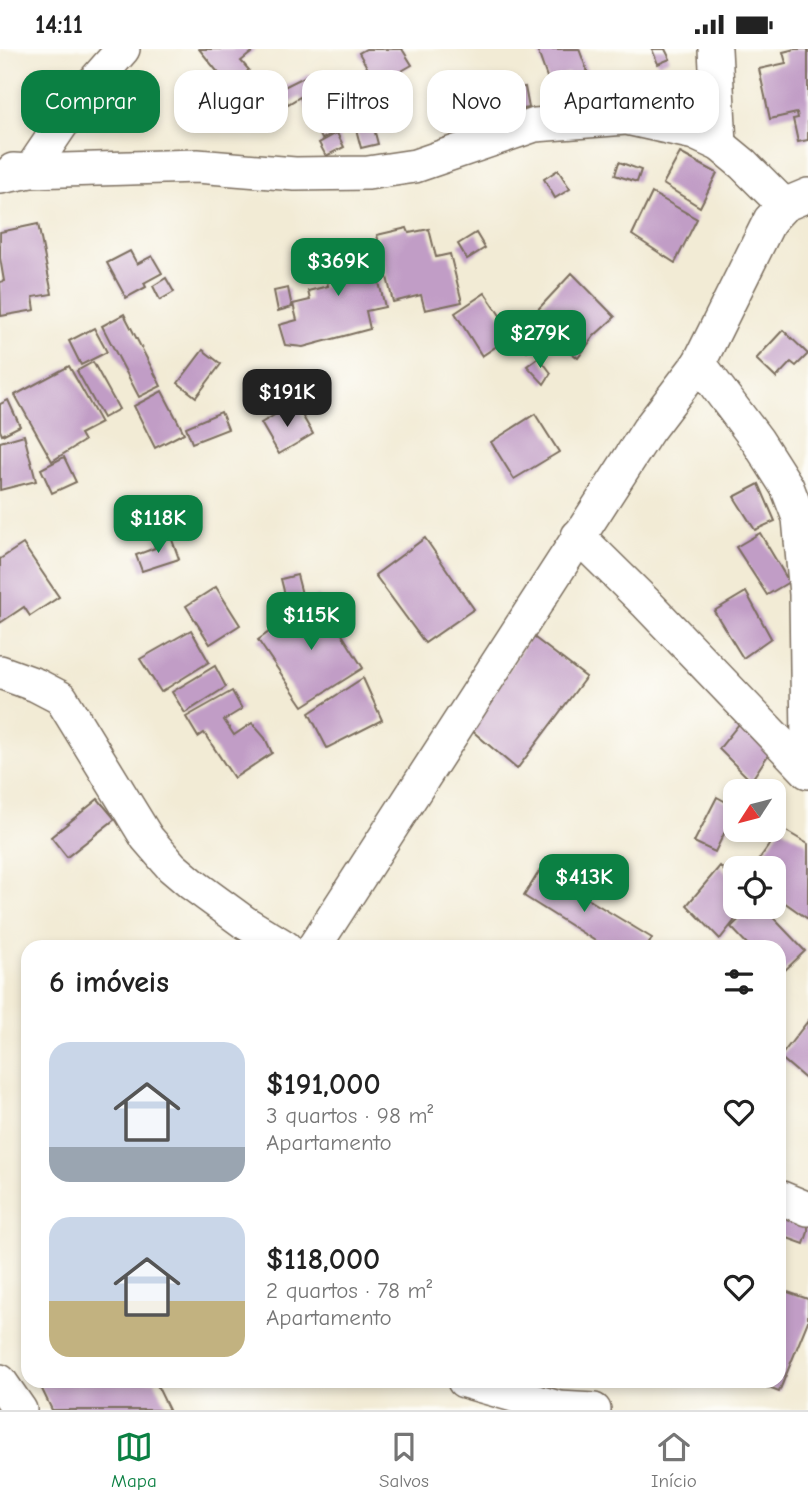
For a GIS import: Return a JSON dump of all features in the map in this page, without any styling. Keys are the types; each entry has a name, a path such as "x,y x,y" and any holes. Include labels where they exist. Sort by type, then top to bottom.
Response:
{"street":[{"path":"10,172 123,49"},
{"path":"715,49 720,145"},
{"path":"10,172 197,166 295,174 368,173 415,166 535,125 626,118 694,133 720,145 796,200 770,220 699,363 648,430 578,536 318,940"},
{"path":"699,363 763,449 803,517 808,741"},
{"path":"578,536 808,772"},
{"path":"0,673 37,685 61,698 147,838 172,867 244,922 274,940"},
{"path":"786,1200 808,1209"},
{"path":"0,1381 20,1410"},
{"path":"487,1388 556,1409 594,1410"}],"building":[{"path":"199,49 256,49 241,61 249,70 216,70"},
{"path":"366,49 402,49 412,65 403,70 369,70 359,53"},
{"path":"537,49 579,49 587,70 544,70"},
{"path":"652,49 665,49 670,59 658,64"},
{"path":"808,49 808,140 798,142 793,119 798,118 797,113 770,119 759,69 786,63 783,52"},
{"path":"302,78 302,101 300,97 288,104 288,85"},
{"path":"319,133 333,133 322,139"},
{"path":"337,133 344,147 326,156 319,143"},
{"path":"357,133 375,133 378,144 361,148"},
{"path":"680,153 717,173 700,207 663,184"},
{"path":"619,162 641,170 637,182 615,175"},
{"path":"558,170 570,189 555,198 544,179"},
{"path":"652,193 697,219 675,263 632,235"},
{"path":"38,224 52,294 33,297 35,310 1,316 0,282 4,281 0,258 0,232"},
{"path":"407,228 409,233 429,229 436,257 450,254 462,302 425,310 421,295 393,302 377,235"},
{"path":"476,233 485,248 467,259 458,244"},
{"path":"369,241 385,307 366,311 370,329 303,347 285,345 279,325 297,320 293,304 310,300 308,291 328,286 319,249"},
{"path":"130,251 137,264 152,256 162,273 144,283 146,287 126,298 107,263"},
{"path":"572,273 615,317 594,336 578,358 529,319"},
{"path":"166,278 174,292 160,300 153,286"},
{"path":"288,288 292,307 278,311 274,291"},
{"path":"485,293 513,335 482,356 455,313"},
{"path":"124,314 161,386 139,397 102,326"},
{"path":"522,326 535,342 527,351 513,335"},
{"path":"94,328 107,352 81,365 69,341"},
{"path":"783,330 808,354 796,366 791,362 776,378 756,359"},
{"path":"203,350 221,364 196,397 178,383"},
{"path":"539,357 551,373 544,384 527,366"},
{"path":"93,362 119,409 103,418 77,371"},
{"path":"69,366 101,423 80,434 84,441 52,461 15,395"},
{"path":"162,391 184,433 155,448 134,406"},
{"path":"8,400 20,426 2,435 0,404"},
{"path":"295,403 313,434 279,454 261,423"},
{"path":"221,412 228,429 192,443 186,427"},
{"path":"535,414 559,452 514,479 491,442"},
{"path":"24,435 36,481 0,490 0,442"},
{"path":"64,457 76,482 52,493 41,469"},
{"path":"759,484 775,521 755,530 734,497"},
{"path":"760,533 789,582 767,595 736,547"},
{"path":"171,537 179,559 142,571 136,555 155,548 154,544"},
{"path":"425,538 474,609 425,643 375,575"},
{"path":"23,544 59,597 30,616 24,607 0,623 0,559"},
{"path":"297,575 303,598 287,603 281,579"},
{"path":"216,587 240,625 210,644 186,606"},
{"path":"746,592 771,638 743,658 714,611"},
{"path":"318,596 363,668 303,706 258,640"},
{"path":"191,630 209,662 161,692 140,659"},
{"path":"531,635 586,677 517,769 470,729"},
{"path":"215,666 226,687 185,713 172,692"},
{"path":"363,678 382,720 327,748 309,713"},
{"path":"232,691 242,709 224,720 234,735 252,723 265,738 272,753 234,778 204,733 198,737 186,717"},
{"path":"743,719 772,749 752,779 749,779 719,749"},
{"path":"717,797 723,800 723,836 715,852 694,842"},
{"path":"98,799 115,819 67,857 51,837"},
{"path":"786,831 808,844 808,919 786,903 786,856 761,856 771,842 786,842"},
{"path":"720,866 723,869 723,919 736,919 720,939 687,905"},
{"path":"540,870 652,938 594,940 524,896"},
{"path":"739,919 774,919 805,951 786,969 786,940 743,940 731,927"},
{"path":"808,1021 808,1081 786,1062 786,1049"},
{"path":"786,1208 808,1216 808,1232 804,1244 786,1238"},
{"path":"786,1291 808,1299 808,1321 786,1375"},
{"path":"41,1388 158,1388 169,1410 52,1410"}]}
